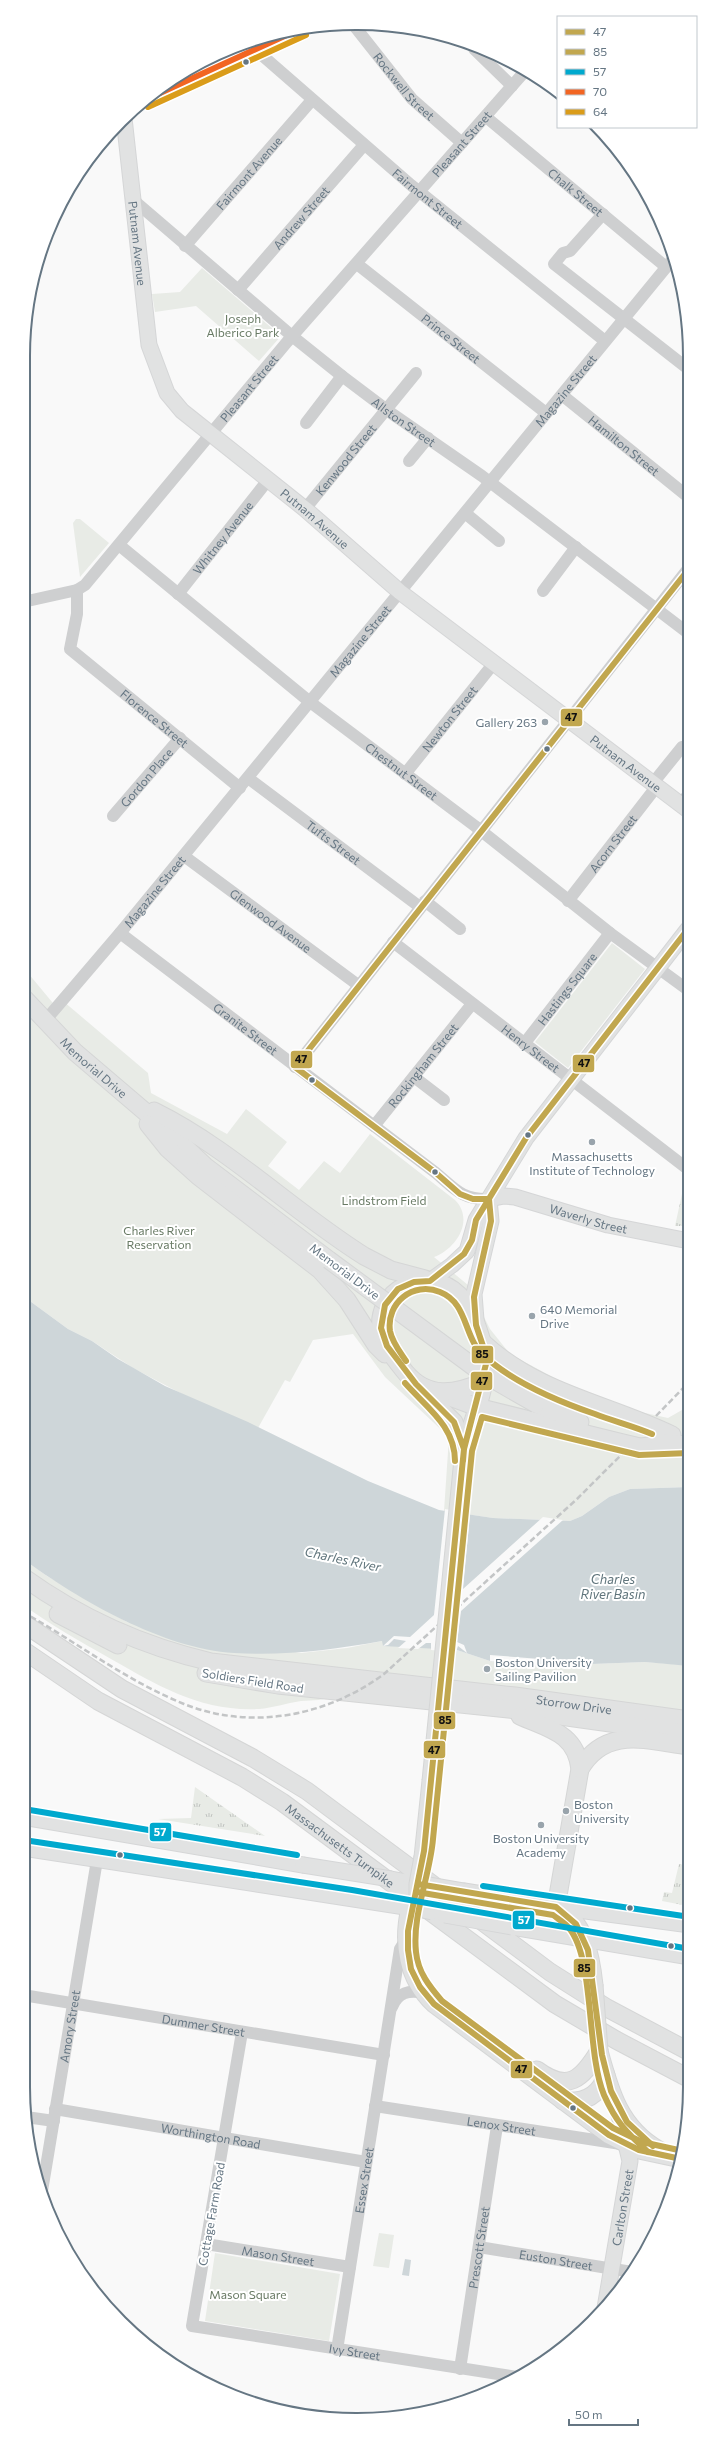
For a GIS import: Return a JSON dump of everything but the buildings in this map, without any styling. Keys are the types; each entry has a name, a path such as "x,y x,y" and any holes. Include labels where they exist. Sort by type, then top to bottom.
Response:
{"highway":[{"name":"Memorial Drive","path":"30,1005 44,1022 75,1052 170,1133 211,1159 332,1256 538,1399 683,1443"},
{"path":"129,1098 185,1126 371,1260 391,1270 444,1284 459,1294 468,1306 482,1342 486,1360 483,1382 455,1392 442,1392 427,1388"},
{"path":"129,1098 164,1143 183,1163 320,1270 346,1300 376,1345 399,1365 454,1422 464,1449"},
{"path":"399,1365 382,1335 381,1320 384,1308 389,1298 398,1289 414,1282 430,1281"},
{"path":"482,1342 503,1361 542,1383 582,1401 648,1423 671,1440"},
{"path":"411,1378 427,1388 476,1407 640,1447 671,1440"},
{"name":"Essex Street","path":"412,1942 414,1909 423,1857 464,1449 483,1382"},
{"name":"Memorial Drive","path":"671,1440 683,1440"},
{"name":"Soldiers Field Road","path":"30,1582 58,1601 117,1632 194,1658 243,1668 457,1689"},
{"name":"Soldiers Field Road","path":"30,1597 52,1612 112,1643 159,1661 208,1674 278,1685 500,1708"},
{"name":"Massachusetts Turnpike","path":"30,1628 107,1680 276,1771 334,1810 569,1985 630,2021 683,2048"},
{"name":"Massachusetts Turnpike","path":"30,1655 98,1701 211,1760 255,1785 296,1811 555,2004 643,2055 683,2075"},
{"name":"Storrow Drive","path":"457,1689 683,1719"},
{"path":"500,1708 597,1750"},
{"name":"Storrow Drive","path":"500,1708 683,1733"},
{"path":"418,1884 556,1907 580,1769 576,1748 561,1735"},
{"path":"580,1769 597,1750 609,1742 623,1738 683,1745"},
{"name":"Carlton Street","path":"556,1907 570,1915 584,1940 590,1958 594,1985 601,2065 616,2104"},
{"path":"412,1942 411,1968 424,1993 437,2007 604,2132 628,2145 651,2153 675,2158"},
{"path":"412,1942 422,1968 439,1994 542,2073 556,2081 570,2081 601,2065 601,2087 591,2097 580,2101 563,2101"},
{"path":"616,2104 625,2121 639,2137 675,2157"}],"main road":[{"path":"236,54 256,50 279,39"},
{"path":"179,83 226,58"},
{"name":"Putnam Avenue","path":"125,127 131,198 149,345 167,392 182,411 209,435 305,509 400,592 655,785 683,802"},
{"path":"430,1281 464,1254 472,1240 476,1220 526,1138 683,935"},
{"name":"Waverly Street","path":"489,1199 504,1196 515,1197 604,1224 683,1240"},
{"path":"476,1325 474,1294 491,1221 489,1199"},
{"path":"667,1237 683,1236"},
{"path":"30,1818 418,1884"},
{"path":"30,1849 351,1898 584,1940 683,1956"},
{"path":"556,1907 683,1924"},
{"name":"Carlton Street","path":"607,2296 629,2165 628,2145 616,2104"}],"street":[{"name":"Rockwell Street","path":"358,30 412,99 462,143"},
{"name":"Fairmont Street","path":"256,50 419,192 605,341"},
{"path":"480,54 512,86"},
{"name":"Pleasant Street","path":"77,590 85,586 292,336 357,264 522,75"},
{"name":"Fairmont Avenue","path":"185,246 312,100"},
{"name":"Chalk Street","path":"486,117 604,214 669,263"},
{"name":"Andrew Street","path":"238,290 364,145"},
{"name":"Allston Street","path":"131,198 185,246 342,376 489,482 683,629"},
{"path":"604,214 570,251 563,253 554,264 683,365"},
{"name":"Magazine Street","path":"44,1022 240,788 669,263"},
{"name":"Prince Street","path":"357,264 546,413"},
{"name":"Kenwood Street","path":"305,509 416,373"},
{"path":"306,423 342,376"},
{"name":"Hamilton Street","path":"562,395 683,492"},
{"path":"409,461 428,438"},
{"name":"Whitney Avenue","path":"178,594 268,480"},
{"path":"465,512 499,542"},
{"name":"Chestnut Street","path":"119,545 310,702 481,832 610,933 683,986"},
{"path":"543,591 576,547"},
{"path":"295,1067 358,985 481,832 683,575"},
{"path":"30,600 77,590"},
{"name":"Florence Street","path":"77,590 77,614 70,648 240,788"},
{"name":"Newton Street","path":"405,774 494,663"},
{"name":"Gordon Place","path":"113,816 180,738"},
{"name":"Acorn Street","path":"568,900 683,748"},
{"name":"Tufts Street","path":"248,778 422,904 460,929"},
{"name":"Glenwood Avenue","path":"184,856 358,985"},
{"name":"Granite Street","path":"120,933 374,1126 462,1196 473,1199 489,1199"},
{"name":"Hastings Square","path":"524,1044 610,933"},
{"name":"Henry Street","path":"392,942 683,1166"},
{"name":"Rockingham Street","path":"374,1126 472,1004"},
{"path":"414,1077 444,1100"},
{"name":"Amory Street","path":"44,2181 72,2003 97,1860"},
{"name":"Essex Street","path":"337,2350 400,1949 412,1942"},
{"name":"Essex Street","path":"390,2010 396,1999 405,1992 424,1993"},
{"name":"Dummer Street","path":"30,1996 384,2055"},
{"name":"Cottage Farm Road","path":"192,2326 242,2032"},
{"name":"Lenox Street","path":"375,2106 628,2145"},
{"name":"Worthington Road","path":"32,2117 55,2115 224,2138 366,2162"},
{"name":"Prescott Street","path":"460,2370 497,2126"},
{"name":"Mason Street","path":"206,2244 350,2267"},
{"name":"Euston Street","path":"479,2247 626,2271"},
{"name":"Ivy Street","path":"192,2326 460,2370 502,2379"}],"green space":[{"name":"Joseph Alberico Park","path":"202,268 281,336 259,361 196,306 155,312 152,294 180,292"},
{"path":"76,519 80,519 109,543 80,577 73,523"},
{"path":"612,943 645,969 568,1068 535,1042"},
{"name":"Charles River Reservation","path":"30,975 57,1008 63,1001 148,1073 151,1093 227,1134 246,1109 287,1142 268,1166 299,1190 324,1161 340,1173 370,1134 455,1200 461,1208 463,1225 456,1241 449,1248 434,1257 468,1285 490,1329 510,1354 560,1381 636,1411 668,1418 683,1410 683,1487 630,1489 609,1497 582,1516 570,1521 493,1518 444,1511 449,1437 385,1377 353,1334 313,1340 290,1382 285,1380 258,1428 184,1395 133,1368 92,1341 68,1329 30,1301"},
{"path":"683,1189 683,1226 675,1226"},
{"path":"30,1564 47,1576 127,1622 301,1653 347,1648 382,1641 388,1645 457,1650 490,1661 539,1666 645,1662 683,1665 683,1713 336,1695 323,1699 301,1701 269,1708 238,1709 199,1702 146,1679 30,1610"},
{"path":"195,1787 265,1836 158,1819 191,1818"},
{"path":"679,1864 683,1865 683,1905 662,1901 664,1892 672,1893"},
{"path":"379,2233 394,2235 389,2268 373,2266"},
{"name":"Mason Square","path":"215,2253 340,2274 329,2341 205,2321"}],"water":[{"path":"30,1301 68,1329 92,1341 118,1359 165,1386 248,1422 368,1481 439,1510 493,1518 570,1521 582,1516 609,1497 630,1489 683,1487 683,1665 645,1662 539,1666 490,1661 457,1650 383,1646 382,1641 308,1652 271,1654 234,1653 207,1649 179,1642 151,1632 96,1606 30,1564"},
{"path":"405,2259 411,2260 409,2276 402,2275"}],"pier":[{"path":"445,1509 470,1513 463,1589 543,1517 563,1520 461,1611 457,1642 464,1645 467,1653 458,1646 456,1652 431,1650 431,1643 426,1643 418,1649 398,1648 406,1641 394,1639 388,1645 383,1646 394,1636 410,1637 434,1615"},
{"path":"490,1655 540,1659 539,1666 490,1661"}],"railway":[{"path":"656,1416 683,1388"},
{"path":"30,1616 122,1673 163,1695 184,1704 210,1712 236,1717 288,1715 314,1709 338,1700 362,1688 384,1674 577,1499 623,1453"}],"transit line":[{"name":"64","path":"148,107 306,35"},
{"name":"70","path":"170,88 275,40"},
{"name":"47","path":"489,1199 473,1199 460,1194 436,1173 295,1067 683,576"},
{"name":"47","path":"463,1461 464,1449 454,1422 416,1384 387,1346 381,1328 385,1305 398,1289 414,1282 430,1281 464,1254 472,1240 476,1220 526,1138 683,935"},
{"name":"47","path":"489,1199 491,1221 474,1297 476,1325 486,1355 486,1364 464,1449 424,1851 408,1931 408,1950 411,1969 420,1987 434,2004 609,2135 639,2150 675,2158"},
{"name":"85","path":"406,1361 392,1339 390,1331 392,1312 397,1303 411,1292 430,1289 440,1292 454,1301 462,1314 478,1349 483,1355 506,1373 530,1387 556,1399 652,1434"},
{"name":"85","path":"405,1383 430,1409 445,1428 454,1449 455,1461"},
{"name":"85","path":"677,2150 642,2142 613,2128 442,2001 429,1984 419,1966 415,1938 419,1909 429,1867 433,1839 472,1451 482,1417 639,1455 683,1453"},
{"name":"57","path":"30,1810 297,1855"},
{"name":"57","path":"30,1841 352,1890 683,1948"},
{"name":"47","path":"418,1884 556,1907 576,1924 588,1950 602,2055 611,2091 627,2122 653,2146"},
{"name":"57","path":"483,1886 683,1916"},
{"name":"85","path":"417,1892 553,1915 569,1928 577,1942 583,1961 598,2077 604,2095 617,2120 648,2152"}],"place":[{"name":"Gallery 263","path":"545,722"},
{"name":"Massachusetts Institute of Technology","path":"592,1142"},
{"name":"640 Memorial Drive","path":"532,1316"},
{"name":"Boston University Sailing Pavilion","path":"487,1669"},
{"name":"Boston University","path":"566,1811"},
{"name":"Boston University Academy","path":"541,1825"}],"park label":[{"name":"Lindstrom Field","path":"384,1200"}],"water label":[{"name":"Charles River","path":"343,1559"},
{"name":"Charles River Basin","path":"613,1586"}]}
